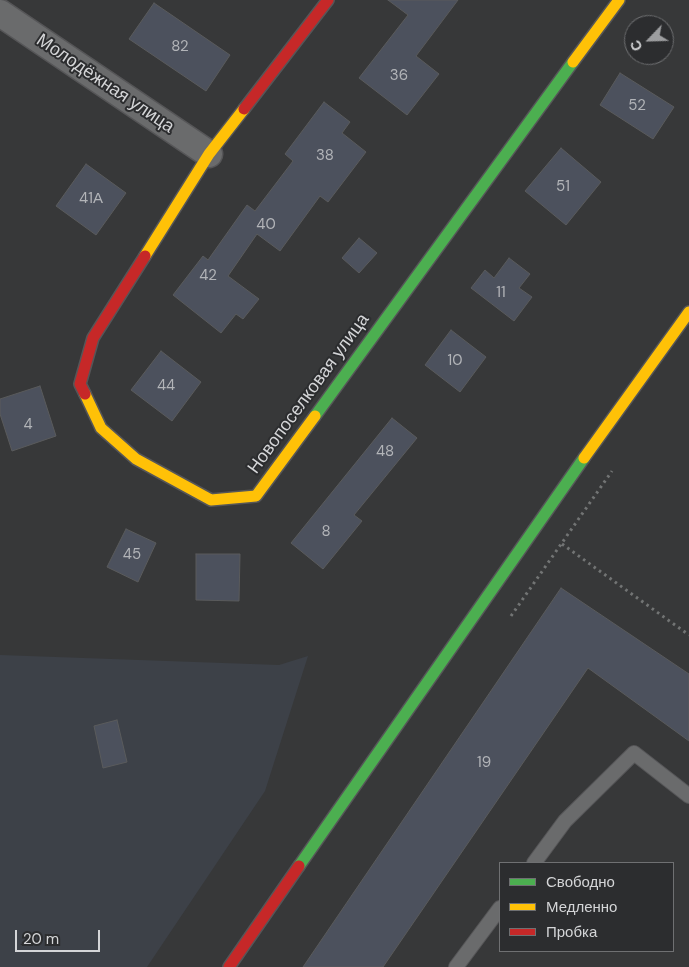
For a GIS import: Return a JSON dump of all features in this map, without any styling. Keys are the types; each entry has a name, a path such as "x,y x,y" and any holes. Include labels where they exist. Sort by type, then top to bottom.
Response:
{"street":[{"name":"Новопоселковая улица","path":"328,0 209,154 93,338 80,384 102,428 136,459 211,500 256,496 620,0"},
{"name":"Молодёжная улица","path":"0,13 209,154"},
{"path":"229,967 567,482 689,312"}],"lane":[{"path":"535,862 565,821 634,753 689,796"},
{"path":"456,967 499,909"}],"path":[{"path":"562,544 689,635"}],"shaded area":[{"path":"0,655 279,665 308,656 265,791 147,967 0,967"}],"building":[{"path":"388,0 458,0 416,56 439,74 407,115 359,78 408,15"},
{"path":"154,3 230,55 206,91 129,39"},
{"path":"620,73 674,107 653,139 600,105"},
{"path":"324,102 350,122 342,133 366,152 328,202 320,196 280,251 257,234 228,276 259,299 243,319 236,314 221,333 173,295 203,256 208,260 247,205 255,211 293,161 285,154"},
{"path":"561,148 601,182 566,225 525,191"},
{"path":"86,164 126,193 96,235 56,206"},
{"path":"359,238 377,253 359,273 342,258"},
{"path":"509,258 530,274 519,288 532,297 514,321 471,288 485,270 494,278"},
{"path":"451,330 486,357 460,392 425,365"},
{"path":"161,351 201,382 172,421 131,390"},
{"path":"40,386 56,436 12,451 0,414 0,399"},
{"path":"392,418 417,438 354,515 362,521 323,569 291,543"},
{"path":"126,529 156,543 138,582 107,567"},
{"path":"196,554 240,554 239,601 196,600"},
{"path":"561,588 689,674 689,741 588,668 383,967 303,967"},
{"path":"117,720 127,762 103,768 94,726"}],"traffic: fast":[{"path":"315,416 573,62"},
{"path":"299,866 584,458"}],"traffic: slow":[{"path":"573,62 619,0"},
{"path":"145,256 209,154 244,109"},
{"path":"584,458 689,312"},
{"path":"85,394 101,428 136,459 211,500 256,496 315,416"}],"traffic: jam":[{"path":"244,109 328,0"},
{"path":"85,394 80,384 93,338 145,256"},
{"path":"229,967 299,866"}]}
